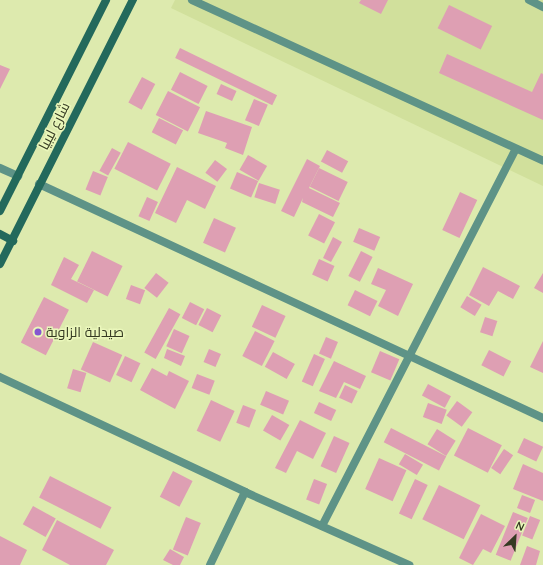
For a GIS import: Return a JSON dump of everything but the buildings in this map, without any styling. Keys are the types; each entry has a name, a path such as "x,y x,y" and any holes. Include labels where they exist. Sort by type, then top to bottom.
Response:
{"main road":[{"name":"شارع ليبيا","path":"0,211 106,0"},
{"name":"شارع ليبيا","path":"0,264 133,0"},
{"path":"0,234 12,240"}],"street":[{"path":"192,0 543,161"},
{"path":"529,0 543,7"},
{"path":"322,526 408,355 516,149"},
{"path":"0,168 18,176"},
{"path":"39,184 543,418"},
{"path":"0,377 245,492 409,565"},
{"path":"210,565 245,492"}],"shaded area":[{"path":"175,0 543,0 543,186 171,8"}],"place":[{"name":"صيدلية الزاوية","path":"38,332"}]}
